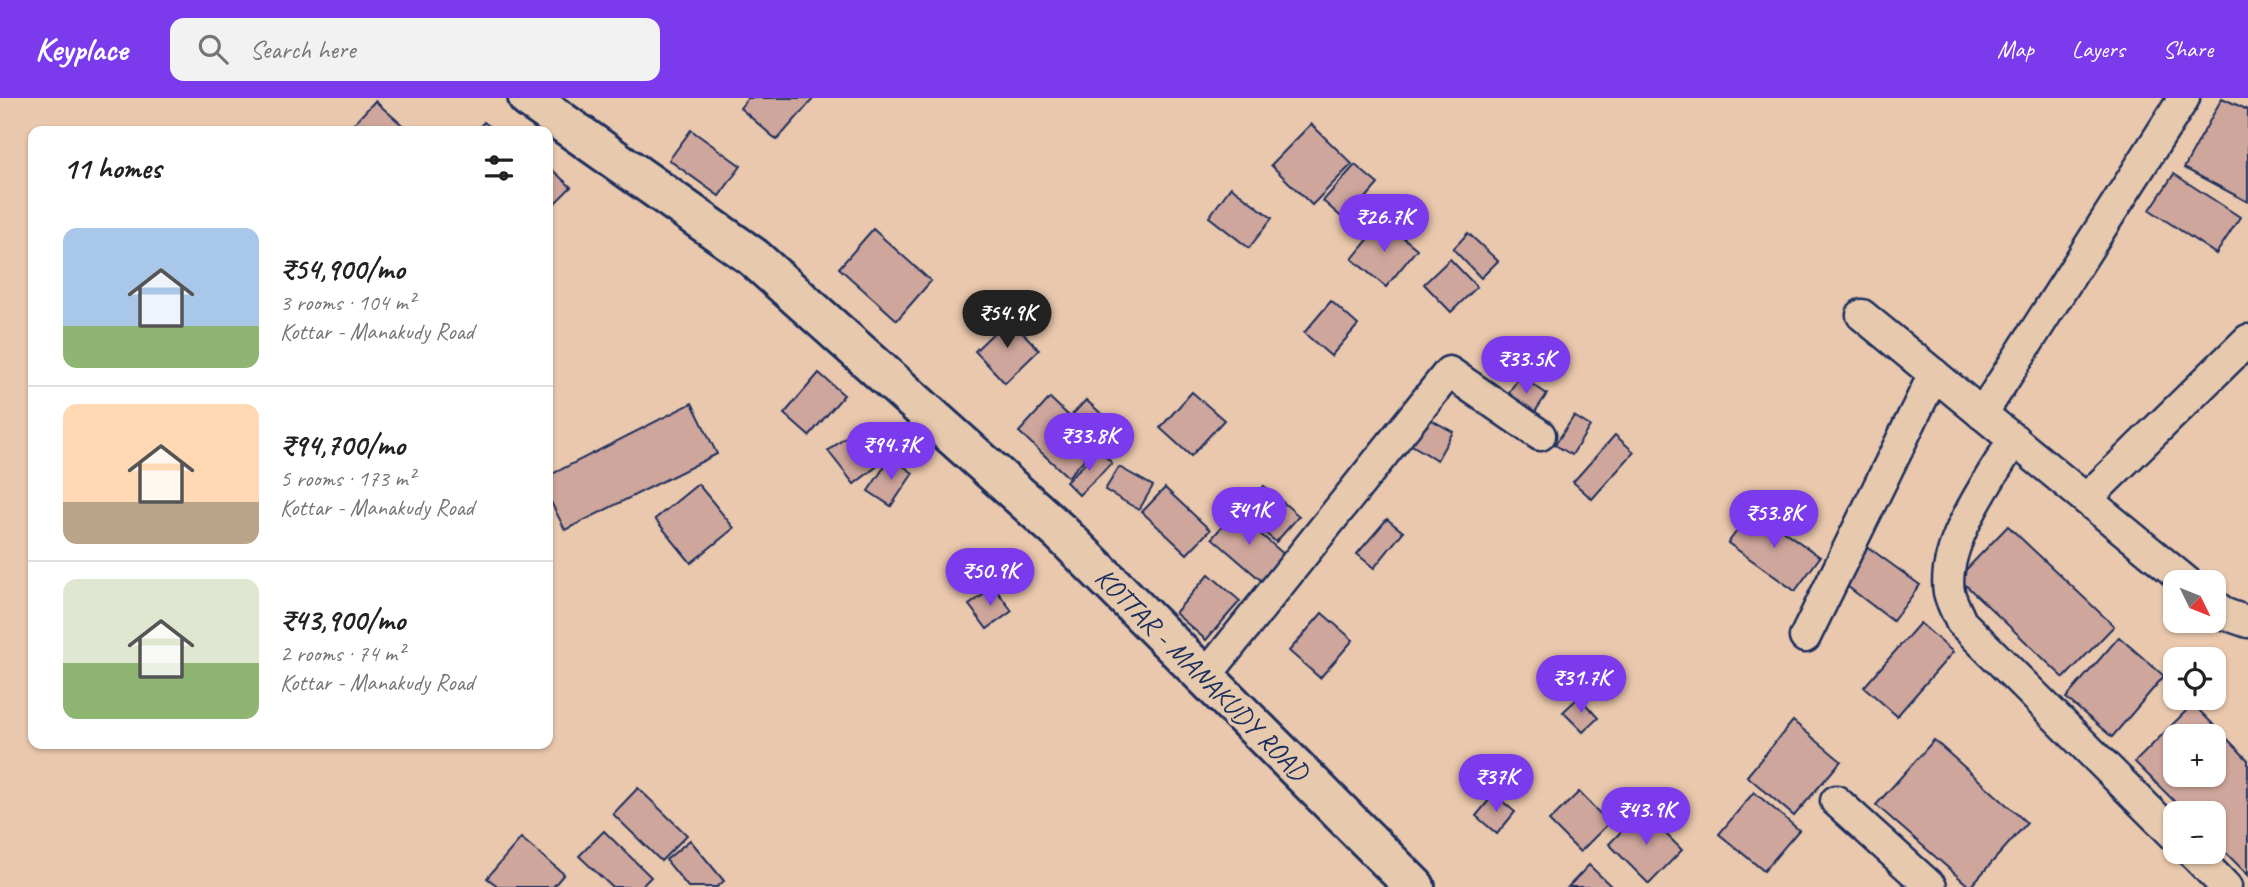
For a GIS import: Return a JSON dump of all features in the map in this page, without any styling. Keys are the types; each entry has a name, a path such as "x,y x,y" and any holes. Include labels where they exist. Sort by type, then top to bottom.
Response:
{"main road":[{"name":"KOTTAR - MANAKUDY ROAD","path":"528,98 753,257 1060,532 1415,887"}],"street":[{"path":"1982,414 2184,98"},
{"path":"1863,315 2172,570"},
{"path":"2085,499 2248,341"},
{"path":"1205,677 1449,372 1541,435"},
{"path":"1805,637 1934,374"},
{"path":"2014,439 1962,529 1948,568 1949,592 1961,622 2163,824"},
{"path":"2226,614 2248,622"},
{"path":"1836,801 1931,887"},
{"path":"2204,864 2226,887"}],"building":[{"path":"748,98 814,98 777,140 740,108"},
{"path":"2222,98 2248,110 2248,202 2184,168"},
{"path":"375,101 403,126 352,126"},
{"path":"1311,124 1352,164 1312,205 1271,165"},
{"path":"691,130 741,166 719,196 669,160"},
{"path":"1355,165 1378,184 1346,221 1323,201"},
{"path":"553,171 571,187 555,203 553,201"},
{"path":"2174,174 2240,217 2216,254 2150,210"},
{"path":"1231,187 1272,218 1249,248 1209,217"},
{"path":"1383,221 1417,249 1386,287 1352,259"},
{"path":"873,229 931,281 897,320 839,268"},
{"path":"1468,233 1498,261 1481,278 1453,249"},
{"path":"1450,259 1477,287 1451,312 1424,284"},
{"path":"1331,301 1358,325 1331,356 1304,333"},
{"path":"1009,318 1039,350 1005,383 975,351"},
{"path":"819,373 844,395 809,436 784,414"},
{"path":"1520,376 1547,394 1532,416 1505,398"},
{"path":"1192,392 1224,420 1191,456 1160,428"},
{"path":"1050,398 1070,417 1086,400 1115,426 1068,477 1019,432"},
{"path":"692,403 717,454 565,530 553,506 553,473"},
{"path":"1421,414 1453,432 1437,460 1405,441"},
{"path":"1574,416 1590,426 1572,455 1555,445"},
{"path":"863,424 889,457 854,484 828,451"},
{"path":"1615,435 1634,452 1592,499 1573,482"},
{"path":"1099,450 1112,463 1079,495 1066,482"},
{"path":"891,457 913,473 891,506 868,491"},
{"path":"1119,467 1153,486 1139,510 1105,490"},
{"path":"698,484 734,528 691,563 655,519"},
{"path":"1264,486 1299,516 1276,542 1241,513"},
{"path":"1165,488 1210,530 1187,554 1142,512"},
{"path":"1753,509 1820,557 1795,591 1728,543"},
{"path":"1235,512 1286,556 1263,582 1212,538"},
{"path":"1387,519 1403,532 1374,568 1357,554"},
{"path":"2008,526 2114,626 2064,678 1958,578"},
{"path":"1865,545 1920,585 1893,621 1839,580"},
{"path":"1209,574 1240,601 1206,640 1175,613"},
{"path":"994,587 1012,611 987,629 969,605"},
{"path":"1322,613 1353,640 1320,678 1289,651"},
{"path":"1920,623 1953,652 1897,716 1864,687"},
{"path":"2119,637 2163,675 2112,737 2066,698"},
{"path":"1579,697 1598,718 1583,732 1563,712"},
{"path":"2187,710 2199,710 2213,724 2173,724"},
{"path":"1793,721 1841,761 1794,816 1747,776"},
{"path":"2163,734 2163,787 2226,787 2226,738 2248,760 2248,875 2226,853 2226,801 2174,801 2135,762"},
{"path":"1934,740 2027,823 1970,887 1876,805"},
{"path":"638,788 687,835 661,861 613,814"},
{"path":"1579,792 1609,823 1580,852 1549,821"},
{"path":"1754,792 1799,830 1764,871 1719,834"},
{"path":"1494,794 1515,812 1497,834 1476,816"},
{"path":"1642,810 1682,850 1649,884 1609,844"},
{"path":"604,831 651,877 641,887 612,887 579,856"},
{"path":"521,838 564,874 553,887 499,887 487,878"},
{"path":"690,840 724,881 717,887 688,887 666,860"},
{"path":"1589,865 1612,887 1568,887"}]}
